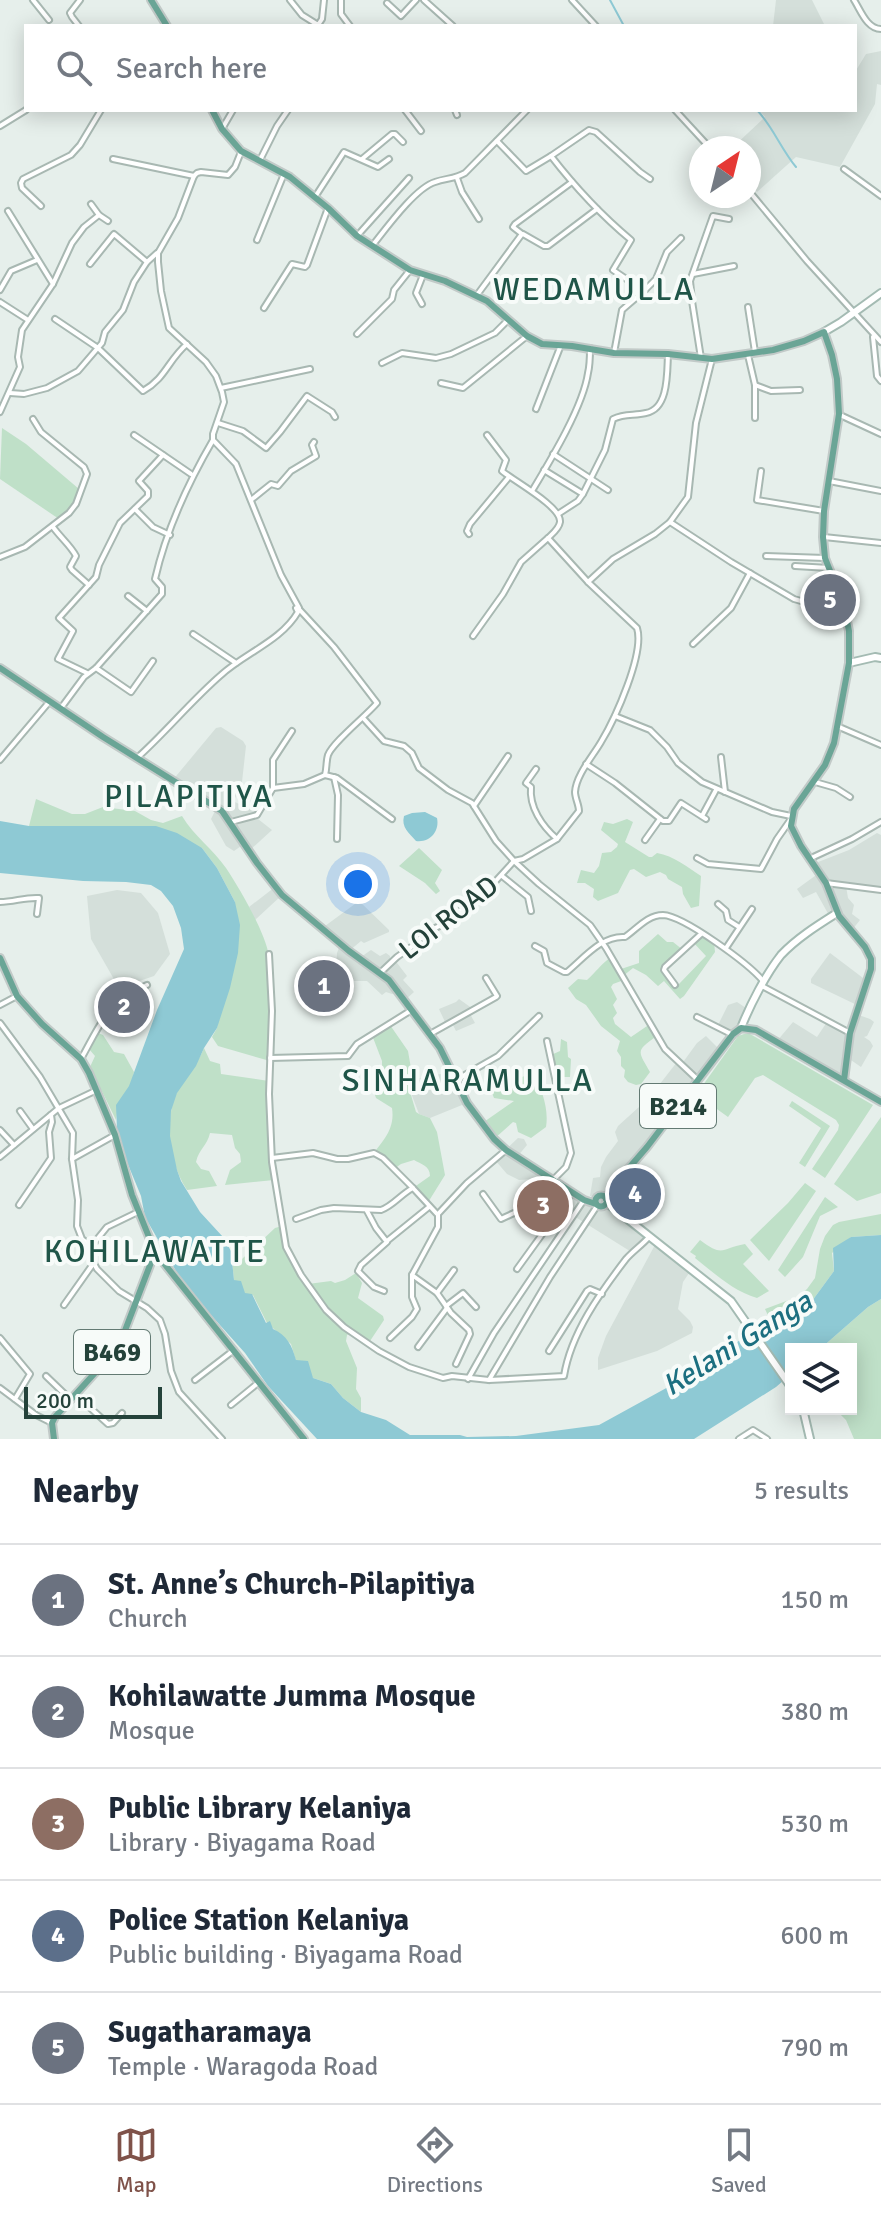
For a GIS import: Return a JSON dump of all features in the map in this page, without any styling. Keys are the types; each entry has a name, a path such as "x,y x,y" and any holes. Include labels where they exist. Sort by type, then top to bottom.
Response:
{"main road":[{"path":"151,0 166,24"},
{"path":"213,112 222,129 241,151 284,174 328,208 357,236 410,270 477,295 527,336 542,344 614,353 712,359 752,354 804,341 824,332 837,379 839,414 823,537 825,558 844,606 849,631 849,663 830,754 791,818 792,832 826,883 837,913 862,942 871,959 871,969 850,1033 844,1080"},
{"path":"0,668 215,805 231,822 282,895 397,990 440,1048 455,1081 483,1127 506,1150 584,1200 601,1201"},
{"path":"0,958 17,996 42,1024 81,1059 115,1135 132,1195 155,1252 304,1439"},
{"path":"741,1028 756,1030 881,1102"},
{"name":"B214","path":"601,1201 741,1028"},
{"path":"574,1192 601,1201"},
{"name":"B469","path":"52,1423 121,1341 155,1252"},
{"path":"52,1423 54,1439"}],"street":[{"path":"65,21 80,0"},
{"path":"290,0 302,15 316,24"},
{"path":"319,24 324,0"},
{"path":"341,0 341,14 348,24"},
{"path":"387,3 401,16 416,0"},
{"path":"424,0 451,24"},
{"path":"572,0 594,24"},
{"path":"854,0 871,26 881,29"},
{"path":"32,2 49,20"},
{"path":"70,13 78,24"},
{"path":"0,126 24,111"},
{"path":"41,206 22,188 23,179 71,155 100,112"},
{"path":"222,129 232,112"},
{"path":"260,161 287,112"},
{"path":"407,112 421,131"},
{"path":"372,246 397,215 426,187 465,173 525,112"},
{"path":"677,112 699,136"},
{"path":"497,141 526,171 589,130 596,132 650,179"},
{"path":"362,160 392,134 403,142"},
{"path":"10,393 24,394 47,388 78,371 102,343 105,332 123,310 134,282 147,262 158,253 178,218 194,176 201,172 228,175 241,151"},
{"path":"315,197 343,153 378,167 389,159"},
{"path":"551,156 597,209 631,240 613,270 644,291"},
{"path":"113,159 194,176"},
{"path":"844,169 881,196"},
{"path":"257,240 284,174"},
{"path":"357,236 409,178"},
{"path":"457,178 479,219"},
{"path":"572,182 513,227 548,246 597,209"},
{"path":"91,204 108,221"},
{"path":"761,205 881,342"},
{"path":"264,308 292,264 307,265 328,208"},
{"path":"8,211 53,284"},
{"path":"0,412 20,367 20,336 28,320 53,284 72,243 84,227 99,215"},
{"path":"701,358 692,301 692,274 713,216 729,219"},
{"path":"90,264 114,234 147,262"},
{"path":"477,295 522,234"},
{"path":"614,353 622,310 656,279 667,252 681,238"},
{"path":"61,708 87,673 96,668 163,591 155,579 192,475 213,440 224,402 221,388 206,362 167,324 158,253"},
{"path":"0,290 11,271 37,260"},
{"path":"692,274 734,266"},
{"path":"357,334 392,299 394,290 410,270"},
{"path":"422,304 416,288 423,275"},
{"path":"824,332 881,293"},
{"path":"0,302 28,320"},
{"path":"748,307 755,418"},
{"path":"55,319 98,348 143,391 156,384 176,353 187,344"},
{"path":"382,363 402,353 436,358 451,354 495,333 508,320"},
{"path":"873,334 877,376 881,381"},
{"path":"441,383 463,388 527,336"},
{"path":"536,409 561,345"},
{"path":"532,491 578,403 588,376 590,348"},
{"path":"558,514 583,494 605,450 613,419 625,414 649,413 657,407 666,383 668,354"},
{"path":"588,582 613,559 670,522 688,497 696,423 712,359"},
{"path":"221,388 310,369"},
{"path":"755,385 771,391 800,390"},
{"path":"218,423 243,431 266,448 307,396 335,417"},
{"path":"839,414 881,434"},
{"path":"0,557 25,547 53,527 76,504 87,470 41,432 33,419"},
{"path":"134,435 192,475"},
{"path":"473,636 521,562 556,530 560,522 558,514 532,491 502,471 506,460 487,435"},
{"path":"137,758 216,679 265,645 292,621 298,612 296,608 299,608 281,575 236,464 213,440"},
{"path":"250,500 271,484 278,486 295,468 316,456 312,445 314,442"},
{"path":"553,454 608,490"},
{"path":"87,673 58,659 73,631 59,618 96,577 120,523 149,494 139,481 163,455"},
{"path":"544,470 583,494"},
{"path":"761,471 757,500 824,511"},
{"path":"469,534 470,524 509,477"},
{"path":"829,481 881,491"},
{"path":"135,509 153,527 170,535"},
{"path":"670,522 794,599 815,605 844,606"},
{"path":"53,527 75,553 70,567 89,585"},
{"path":"823,537 881,543"},
{"path":"514,861 557,839 579,811 575,792 586,764 615,716 636,658 640,637 632,622 588,582 548,538"},
{"path":"766,556 825,558"},
{"path":"795,566 829,568"},
{"path":"693,644 731,608 750,573"},
{"path":"128,596 147,611"},
{"path":"296,608 334,647 377,703 333,746 327,756 325,775"},
{"path":"193,634 236,663"},
{"path":"849,663 881,658"},
{"path":"96,668 131,692 153,661"},
{"path":"0,760 50,701"},
{"path":"615,716 650,730 678,763 716,790 791,818 761,869 708,864 697,858"},
{"path":"364,719 384,741 404,746 412,753 419,768 474,806 496,841 514,861 584,920 602,942 665,1049 698,1080"},
{"path":"837,726 881,745"},
{"path":"231,822 257,815 273,788 273,760 292,731"},
{"path":"474,806 508,756"},
{"path":"721,757 725,792"},
{"path":"586,764 660,819 669,821 681,803 704,818 716,790"},
{"path":"536,769 526,783 531,787 531,803 557,839"},
{"path":"273,788 304,784 325,775 334,777 392,819"},
{"path":"334,777 338,795 337,839"},
{"path":"815,782 836,788 850,797"},
{"path":"645,840 660,819"},
{"path":"809,859 881,822"},
{"name":"LOI ROAD","path":"380,973 428,931 442,925 502,876 514,861"},
{"path":"502,876 528,897 531,911"},
{"path":"826,883 881,890"},
{"path":"0,902 17,902 24,897 39,898 37,914"},
{"path":"718,904 726,911 727,919 739,927"},
{"path":"726,948 752,909"},
{"path":"741,1028 778,960 792,944 837,913"},
{"path":"535,946 544,951 547,963 564,972 602,942 612,937 625,937 642,923 661,915 672,917 726,948 752,968 763,984 850,1033"},
{"path":"675,985 665,967 701,934"},
{"path":"269,954 272,1158 286,1247 326,1310 344,1327 409,1367 443,1378 489,1380 564,1376 571,1347 602,1294 628,1257 649,1237"},
{"path":"871,959 881,960"},
{"path":"430,1034 496,997 486,978"},
{"path":"81,1059 110,1008 147,985"},
{"path":"0,1005 17,996"},
{"path":"270,1058 348,1056 357,1044 410,1011"},
{"path":"455,1081 498,1056 539,1016"},
{"path":"697,1017 733,1035"},
{"path":"0,1023 40,1077 73,1133 77,1226 82,1239 90,1245 93,1264 114,1287 160,1320 179,1392 218,1438"},
{"path":"547,1041 571,1153 566,1167 553,1180"},
{"path":"0,1157 59,1108 97,1090"},
{"path":"20,1111 33,1129"},
{"path":"19,1205 51,1158 51,1115"},
{"path":"0,1130 14,1145"},
{"path":"72,1159 115,1135"},
{"path":"390,1338 417,1309 412,1297 412,1275 438,1227 438,1214 467,1183 506,1150"},
{"path":"272,1158 313,1153 348,1159 374,1153 383,1158 438,1214"},
{"path":"296,1219 334,1208 367,1211 387,1208 413,1188"},
{"path":"517,1269 574,1192"},
{"path":"483,1194 501,1219 516,1212 547,1229"},
{"path":"468,1379 494,1333 584,1200"},
{"path":"489,1380 550,1277 601,1201 731,1301 785,1378"},
{"path":"384,1291 374,1287 358,1271 361,1265 429,1207"},
{"path":"367,1211 387,1242"},
{"path":"90,1248 111,1224 139,1212"},
{"path":"64,1305 93,1264"},
{"path":"437,1293 454,1270"},
{"path":"412,1275 437,1293 469,1330 456,1364"},
{"path":"549,1351 587,1291 590,1289 602,1294"},
{"path":"418,1347 446,1307 463,1293 476,1307"},
{"path":"0,1338 30,1374 15,1399"},
{"path":"195,1380 234,1349"},
{"path":"46,1376 108,1424 122,1413"},
{"path":"231,1405 258,1383"},
{"path":"0,1388 52,1423"},
{"path":"804,1415 810,1439"},
{"path":"739,1439 753,1430 767,1439"}],"shaded area":[{"path":"776,0 812,0 824,24 773,24"},
{"path":"881,51 881,85 877,84 875,104 840,167 796,157 761,188 761,136 745,136 765,117 761,112 857,112 857,69 866,54"},
{"path":"221,727 246,746 244,785 233,801 260,808 258,819 272,830 249,851 244,844 234,851 226,846 211,819 217,807 172,781 216,728"},
{"path":"877,833 881,835 881,890 846,886 848,898 854,905 852,914 860,920 852,930 839,916 830,917 816,892 803,898 797,889 819,873 813,864 849,850"},
{"path":"275,887 282,895 255,920 249,907"},
{"path":"117,890 141,893 158,913 170,954 154,976 119,988 91,939 87,896"},
{"path":"359,901 389,932 364,943 361,941 349,951 358,959 371,950 380,956 386,953 390,956 390,962 394,959 407,976 403,980 414,992 404,1001 398,992 382,995 367,981 353,981 336,969 340,945 321,929"},
{"path":"830,953 867,981 859,1006 811,983"},
{"path":"459,999 473,1009 469,1012 475,1023 456,1031 451,1021 446,1024 439,1009"},
{"path":"737,1002 749,1010 733,1034 717,1027 728,1005"},
{"path":"856,1014 874,1022 864,1037 873,1046 861,1067 848,1058 844,1080 777,1041 793,1022 817,1037 827,1022 850,1032"},
{"path":"706,1036 721,1051 615,1184 600,1196 590,1196 593,1178 600,1177 606,1157 618,1141 615,1132 618,1126 649,1098 677,1062 681,1065"},
{"path":"451,1072 467,1103 430,1118 419,1114 408,1085 410,1080"},
{"path":"518,1138 524,1139 527,1145 517,1157 549,1177 542,1185 532,1179 519,1180 507,1174 495,1160"},
{"path":"573,1192 626,1219 649,1237 633,1253 561,1208"},
{"path":"656,1243 691,1270 683,1282 678,1309 690,1321 692,1333 657,1351 598,1370 598,1358 606,1336"}],"green space":[{"path":"2,428 79,489 74,503 59,519 0,479"},
{"path":"36,799 72,814 85,814 103,807 135,811 163,823 182,816 226,868 267,946 272,982 270,1061 218,1046 212,1037 217,1028 235,902 202,848 29,826"},
{"path":"627,819 633,822 625,842 649,857 657,853 669,857 701,876 699,906 691,908 682,887 660,872 646,877 634,869 630,870 618,893 598,901 593,897 594,889 585,883 577,883 581,870 594,873 602,853 611,852 617,847 618,844 601,830 604,822 613,824"},
{"path":"419,848 442,870 435,883 440,891 436,894 399,866"},
{"path":"658,934 683,950 664,970 675,984 679,984 706,956 693,942 701,934 714,941 715,952 680,999 664,981 658,986 633,968 623,976 624,980 611,987 617,999 613,1005 617,1013 613,1018 615,1024 631,1037 650,1024 657,1036 642,1048 641,1055 650,1072 641,1084 636,1085 624,1077 625,1070 617,1051 620,1041 601,1026 586,1005 576,999 568,988 578,979 587,980 611,957 618,970 639,963 639,951"},
{"path":"390,1025 408,1051 413,1080 408,1085 416,1112 430,1118 437,1132 445,1175 427,1204 413,1188 430,1176 427,1168 414,1160 394,1169 374,1153 388,1132 393,1115 392,1108 376,1098 372,1086 382,1069 382,1061 372,1035"},
{"path":"98,1033 103,1035 114,1052 124,1054 134,1072 131,1086 118,1105 116,1120 90,1067 95,1056 89,1049"},
{"path":"750,1034 873,1105 825,1178 812,1169 838,1130 836,1120 763,1075 755,1078 728,1117 698,1092 738,1036"},
{"path":"561,1039 567,1042 568,1057 571,1059 570,1077 555,1077 551,1055 560,1051"},
{"path":"204,1048 210,1061 220,1064 221,1074 269,1081 274,1180 225,1185 230,1170 241,1162 240,1154 232,1135 210,1133 196,1162 201,1169 209,1171 217,1186 187,1190 181,1179 172,1152 171,1111 180,1086"},
{"path":"533,1073 544,1099 546,1127 531,1138 518,1132 513,1122 494,1139 481,1124 514,1101 494,1098 494,1087"},
{"path":"792,1101 830,1126 805,1167 799,1163 821,1128 789,1106"},
{"path":"881,1117 881,1193 857,1201 834,1184"},
{"path":"805,1183 816,1191 769,1261 750,1240"},
{"path":"825,1197 838,1207 820,1216 803,1257 785,1277 778,1270"},
{"path":"881,1214 881,1235 851,1237 832,1253 834,1271 801,1316 773,1326 765,1309 797,1297 807,1289 815,1278 825,1236 833,1225"},
{"path":"282,1226 286,1247 308,1284 335,1283 356,1273 362,1283 358,1298 383,1316 384,1320 368,1344 351,1332 347,1335 346,1341 357,1368 356,1389 361,1398 361,1412 331,1384 313,1378 296,1361 291,1344 267,1323 253,1295 245,1294 234,1280 231,1251 237,1260 242,1259 275,1228"},
{"path":"700,1240 718,1250 745,1244 753,1254 743,1264 769,1291 757,1298 724,1281 690,1252"},
{"path":"881,1299 881,1439 854,1439 841,1415 857,1415 857,1343 827,1343"}],"water":[{"path":"425,812 437,818 437,828 429,838 416,841 405,827 404,816"},
{"name":"Kelani Ganga","path":"0,821 29,826 156,826 177,833 202,848 217,868 235,902 240,925 238,953 217,1028 177,1093 171,1111 170,1136 177,1170 200,1212 223,1237 231,1251 234,1280 241,1281 245,1293 252,1294 266,1323 270,1321 273,1329 285,1338 296,1360 308,1361 313,1378 331,1384 361,1412 386,1420 410,1435 516,1436 599,1425 690,1375 743,1338 779,1321 801,1316 834,1271 833,1248 851,1237 881,1235 881,1299 827,1343 785,1343 785,1379 694,1439 317,1439 268,1386 245,1353 184,1285 145,1217 141,1196 122,1150 116,1105 129,1086 184,949 173,906 161,891 151,885 0,873"}],"waterway":[{"path":"610,0 623,24"},
{"path":"759,112 796,167"}],"place":[{"name":"Sugatharamaya","path":"830,600"},
{"name":"St. Anne’s Church-Pilapitiya","path":"324,986"},
{"name":"Kohilawatte Jumma Mosque","path":"124,1007"},
{"name":"Police Station Kelaniya","path":"635,1194"},
{"name":"Public Library Kelaniya","path":"543,1206"}],"district":[{"name":"WEDAMULLA","path":"594,289"},
{"name":"PILAPITIYA","path":"189,796"},
{"name":"SINHARAMULLA","path":"468,1080"},
{"name":"KOHILAWATTE","path":"155,1251"}]}
